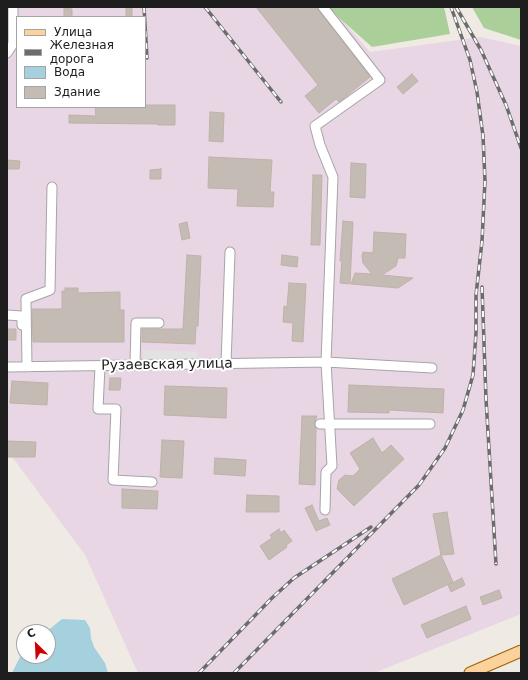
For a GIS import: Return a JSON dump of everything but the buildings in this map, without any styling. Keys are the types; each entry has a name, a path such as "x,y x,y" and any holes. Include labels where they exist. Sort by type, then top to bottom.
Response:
{"main road":[{"path":"470,673 521,651"}],"street":[{"path":"7,53 10,44 13,7"},
{"path":"323,7 380,80 315,126 320,145 333,177 325,424 332,466 326,472 325,510"},
{"path":"24,367 26,299 50,290 52,187"},
{"path":"226,364 230,252"},
{"path":"7,315 22,316 24,367"},
{"path":"135,365 136,323 159,323"},
{"name":"Рузаевская улица","path":"7,367 326,362 432,368"},
{"path":"100,366 98,409 116,409 113,480 152,482"},
{"path":"325,424 430,424"}],"shaded area":[{"path":"7,7 331,7 370,52 480,37 521,46 521,614 374,673 138,673 85,555 7,450"},
{"path":"143,350 198,352 197,360 143,358"}],"green space":[{"path":"327,7 444,7 450,34 372,47"},
{"path":"472,7 521,7 521,40 484,28"}],"water":[{"path":"62,619 85,620 90,628 94,647 105,663 108,673 12,673 16,664 56,664 56,624"}],"railway":[{"path":"144,7 145,16"},
{"path":"205,7 281,102"},
{"path":"234,673 419,485 445,448 463,410 473,375 476,333 476,295 482,241 485,181 483,136 477,92 470,60 451,7"},
{"path":"456,7 481,50 506,105 521,148"},
{"path":"146,41 147,58"},
{"path":"482,287 486,399 496,564"},
{"path":"199,673 272,598 294,578 371,527"}]}
